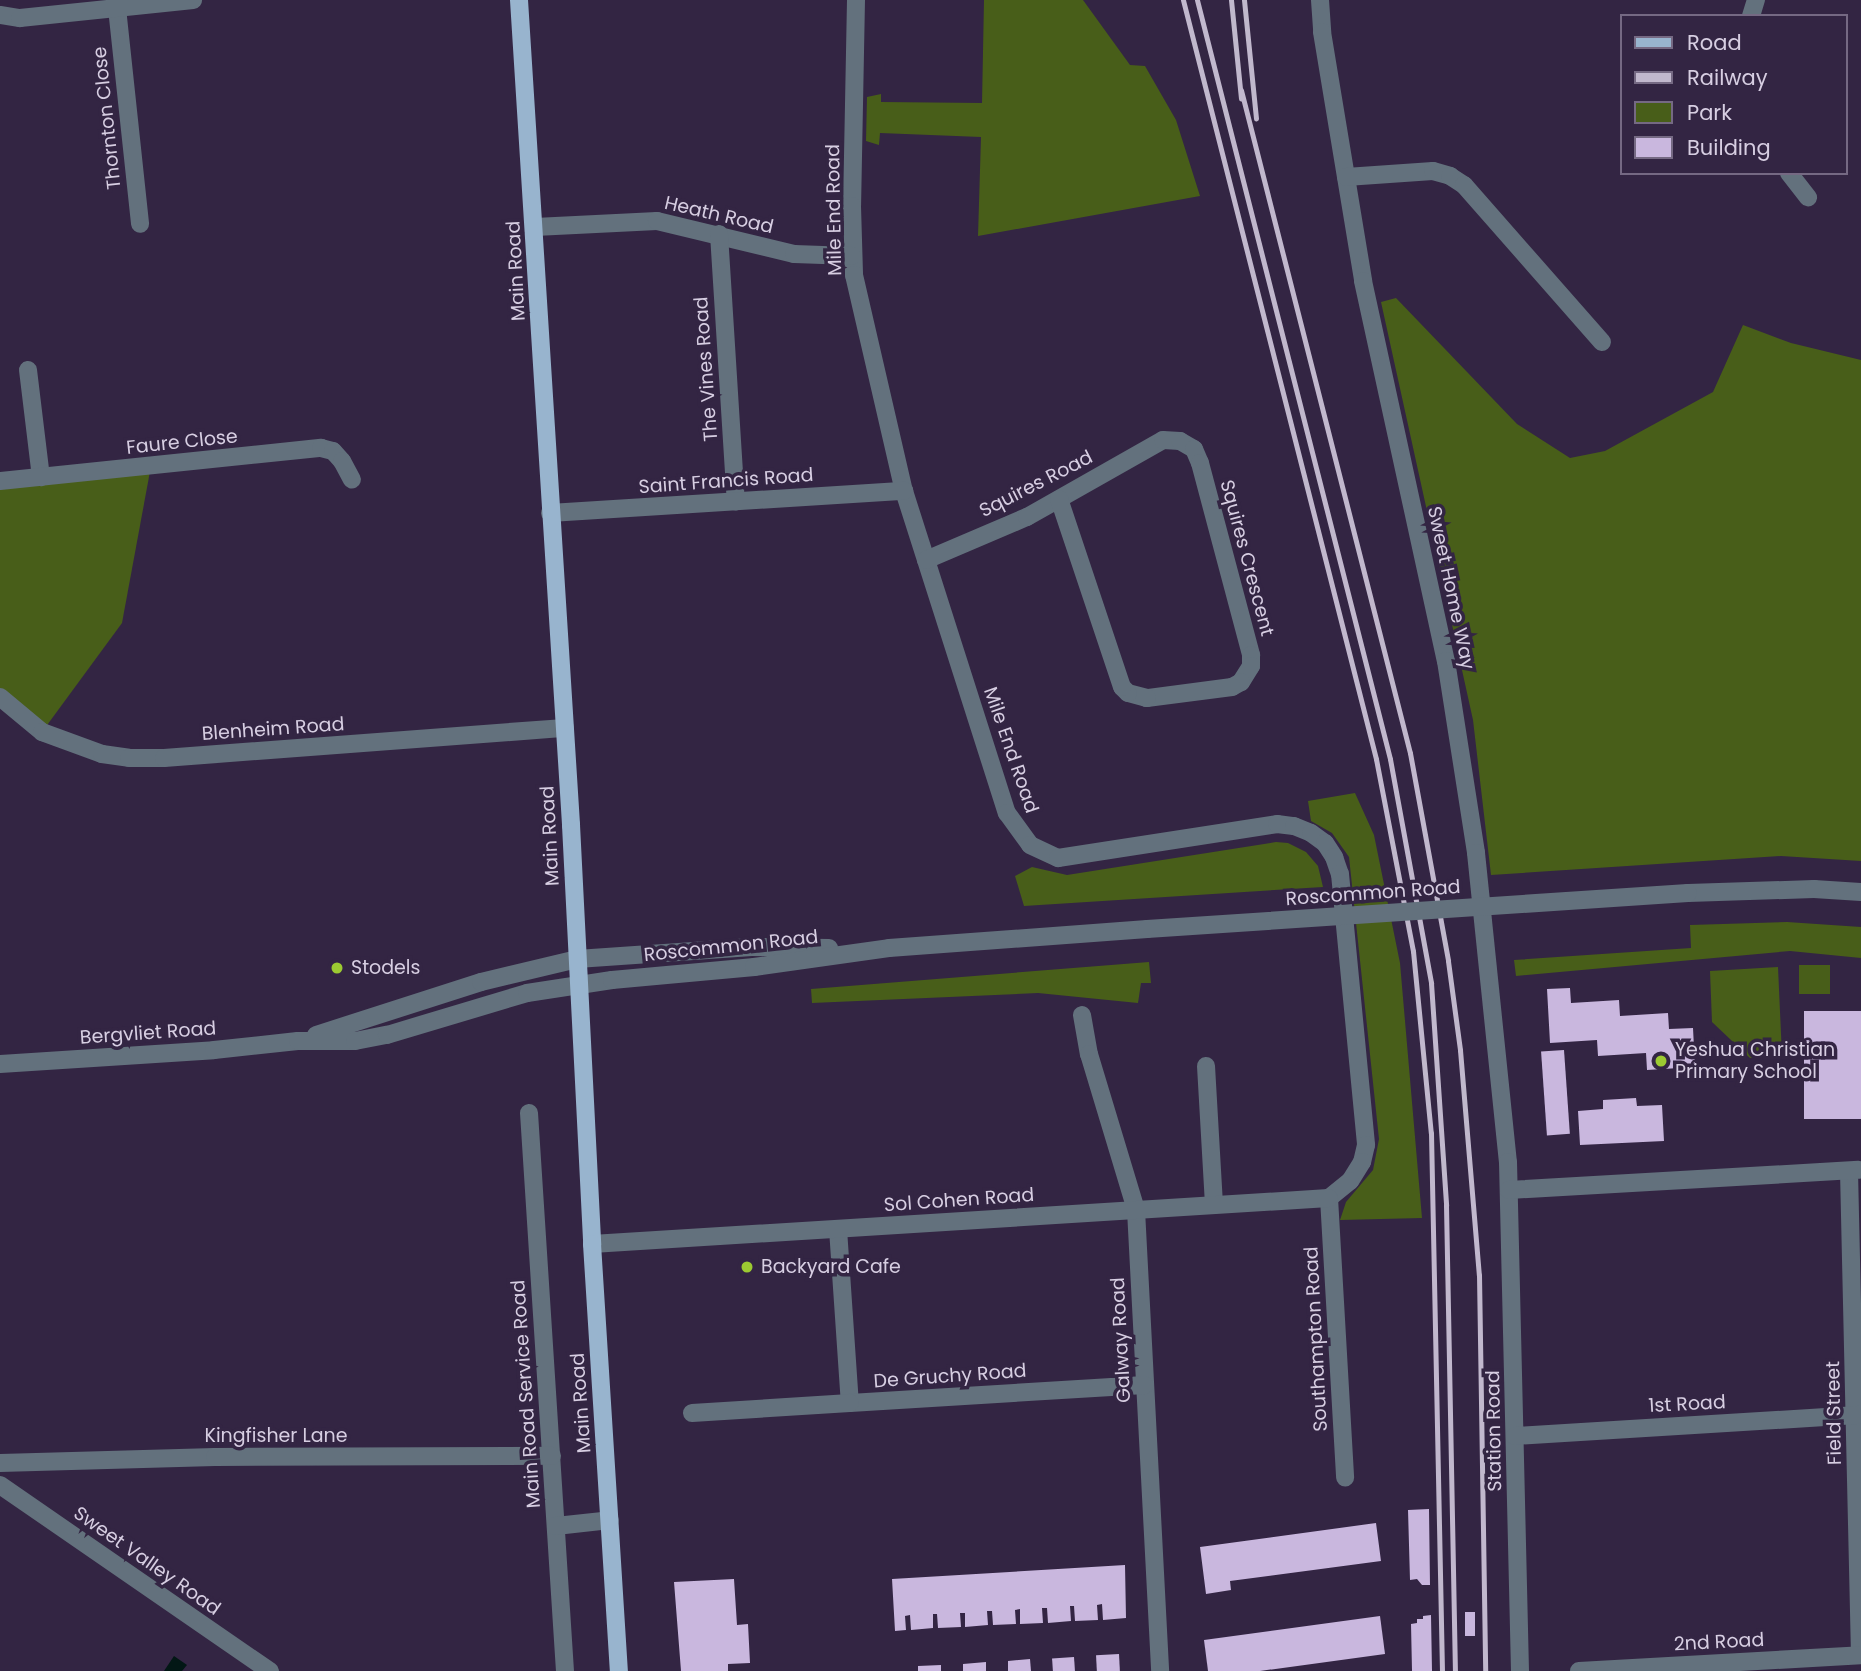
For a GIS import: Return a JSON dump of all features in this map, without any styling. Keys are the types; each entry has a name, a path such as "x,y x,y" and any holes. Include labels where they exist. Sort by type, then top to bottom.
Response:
{"main road":[{"name":"Main Road","path":"519,0 565,728 592,1244 619,1671"}],"street":[{"path":"0,15 20,18 193,0"},
{"name":"Mile End Road","path":"856,0 852,256 904,491 1007,813 1020,835 1030,845 1050,856 1072,858 1277,824 1294,826 1325,843 1340,874 1366,1145 1362,1162 1350,1181 1329,1198"},
{"name":"Sweet Home Way","path":"1320,0 1322,32 1363,281 1446,662 1462,749 1476,853 1509,1190"},
{"name":"Thornton Close","path":"117,8 139,224"},
{"path":"1346,177 1433,171 1450,176 1464,185 1602,342"},
{"path":"1791,175 1808,197"},
{"name":"Heath Road","path":"535,227 657,221 802,255 852,256"},
{"name":"The Vines Road","path":"719,234 736,501"},
{"path":"28,370 41,477"},
{"name":"Squires Road","path":"926,560 1027,517 1163,440"},
{"name":"Squires Crescent","path":"1059,499 1122,687 1128,693 1147,698 1232,687 1241,682 1251,666 1251,655 1200,463 1194,449 1180,441 1163,440"},
{"name":"Faure Close","path":"0,481 321,448 333,451 352,480"},
{"name":"Saint Francis Road","path":"550,513 904,491"},
{"name":"Blenheim Road","path":"0,697 42,732 102,754 130,758 164,758 565,728"},
{"name":"Roscommon Road","path":"579,985 754,967 889,948 1147,929 1688,893 1814,889 1861,892"},
{"name":"Roscommon Road","path":"577,959 752,947 889,948"},
{"name":"Bergvliet Road","path":"298,1041 481,982 577,959"},
{"name":"Bergvliet Road","path":"0,1064 214,1050 298,1041 370,1039 527,993 579,985"},
{"name":"Galway Road","path":"1082,1015 1089,1054 1136,1210 1160,1671"},
{"path":"1206,1066 1214,1205"},
{"name":"Main Road Service Road","path":"529,1113 565,1671"},
{"path":"1509,1190 1855,1171"},
{"name":"Field Street","path":"1855,1171 1860,1655"},
{"name":"Station Road","path":"1509,1190 1520,1671"},
{"name":"Sol Cohen Road","path":"592,1244 1329,1198"},
{"name":"Southampton Road","path":"1329,1198 1345,1478"},
{"name":"De Gruchy Road","path":"838,1228 850,1403 1144,1385"},
{"path":"692,1413 850,1403"},
{"name":"1st Road","path":"1515,1436 1858,1415"},
{"name":"Kingfisher Lane","path":"0,1463 215,1457 552,1456"},
{"name":"Sweet Valley Road","path":"0,1485 270,1671"},
{"path":"556,1526 610,1520"},
{"name":"2nd Road","path":"1579,1671 1860,1655"}],"green space":[{"path":"984,0 1083,0 1130,65 1145,66 1176,120 1200,196 978,236 981,137 880,133 879,145 866,141 867,97 881,94 881,102 982,103"},
{"path":"1396,298 1517,424 1570,458 1605,451 1713,392 1743,325 1791,343 1861,360 1861,861 1781,856 1491,875 1473,720 1381,302"},
{"path":"151,466 122,623 42,732 0,697 0,481"},
{"path":"1355,793 1374,835 1400,963 1422,1218 1340,1220 1346,1202 1373,1170 1379,1139 1349,857 1332,833 1311,821 1308,801"},
{"path":"1276,842 1288,843 1306,852 1318,866 1323,887 1024,906 1015,876 1032,867 1067,875"},
{"path":"1787,922 1861,927 1861,958 1790,951 1516,976 1514,960 1691,948 1690,925"},
{"path":"1149,962 1151,983 1141,983 1138,1003 1038,993 812,1003 811,989"},
{"path":"1799,965 1830,965 1830,994 1799,994"},
{"path":"1778,967 1782,1056 1750,1058 1712,1022 1710,971"}],"shaded area":[{"path":"174,1656 187,1665 182,1671 164,1671"}],"building":[{"path":"1570,988 1571,1003 1619,1000 1620,1016 1668,1013 1669,1029 1693,1028 1695,1067 1647,1070 1646,1053 1598,1056 1597,1040 1550,1043 1547,989"},
{"path":"1804,1011 1861,1011 1861,1119 1804,1119"},
{"path":"1564,1050 1570,1134 1547,1135 1541,1052"},
{"path":"1636,1098 1637,1106 1662,1105 1664,1141 1580,1145 1578,1111 1603,1109 1603,1100"},
{"path":"1429,1509 1430,1585 1422,1585 1417,1579 1410,1580 1408,1510"},
{"path":"1376,1523 1381,1561 1230,1581 1231,1590 1206,1594 1200,1547"},
{"path":"1125,1565 1126,1618 1103,1620 1102,1604 1097,1605 1098,1620 1075,1621 1074,1606 1070,1606 1071,1621 1048,1623 1047,1608 1042,1608 1043,1623 1020,1624 1020,1609 1015,1610 1016,1624 993,1625 992,1611 987,1611 988,1625 965,1627 965,1613 960,1613 961,1627 938,1628 937,1614 933,1614 933,1628 911,1630 910,1615 905,1616 906,1630 895,1631 892,1579"},
{"path":"734,1579 737,1625 748,1624 750,1663 728,1664 728,1671 681,1671 674,1582"},
{"path":"1465,1612 1475,1612 1475,1636 1465,1636"},
{"path":"1431,1615 1432,1671 1412,1671 1411,1624 1417,1623 1417,1619 1423,1619 1423,1616"},
{"path":"1380,1616 1385,1654 1260,1671 1208,1671 1204,1640"},
{"path":"1119,1654 1120,1671 1097,1671 1096,1655"},
{"path":"1074,1657 1075,1671 1053,1671 1052,1659"},
{"path":"1030,1659 1031,1671 1008,1671 1008,1661"},
{"path":"986,1662 986,1671 963,1671 963,1664"},
{"path":"941,1665 941,1671 918,1671 918,1666"}],"railway":[{"path":"1183,0 1376,759 1413,951 1431,1133 1442,1671"},
{"path":"1197,0 1390,759 1431,983 1446,1205 1455,1671"},
{"path":"1231,0 1241,98"},
{"path":"1244,0 1256,118"},
{"path":"1241,90 1410,753 1448,961 1460,1050 1479,1275 1485,1671"}],"place":[{"name":"Stodels","path":"337,968"},
{"name":"Yeshua Christian Primary School","path":"1661,1061"},
{"name":"Backyard Cafe","path":"747,1267"}]}
